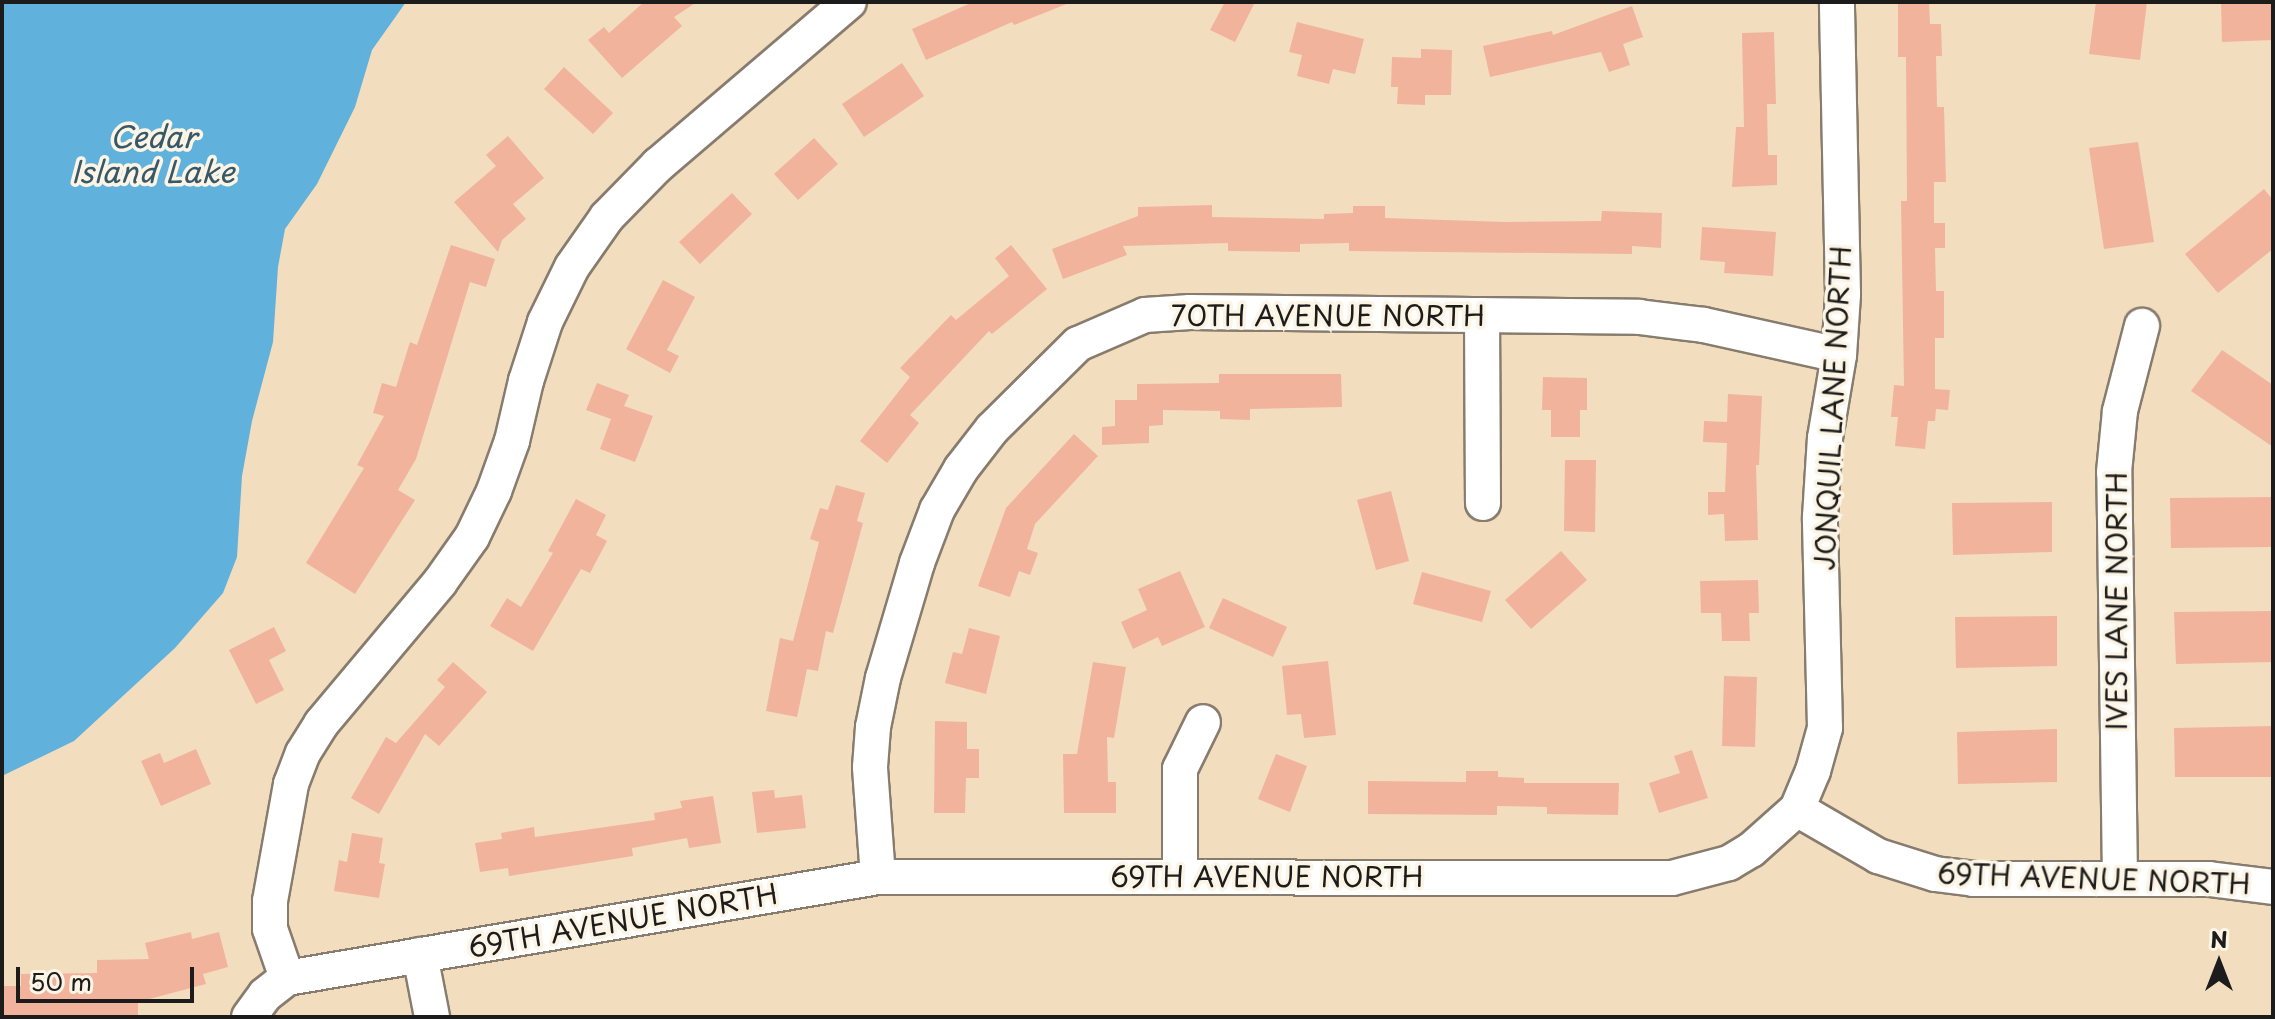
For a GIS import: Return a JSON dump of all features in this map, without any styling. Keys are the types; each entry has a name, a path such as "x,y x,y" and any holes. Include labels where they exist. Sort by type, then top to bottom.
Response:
{"street":[{"path":"249,1017 265,995 287,978 270,929 270,901 291,784 303,753 321,724 440,582 472,537 494,491 512,441 526,381 545,322 572,267 607,217 658,165 849,2"},
{"name":"JONQUIL LANE NORTH","path":"1797,809 1825,728 1820,517 1825,438 1839,355 1843,294 1837,2"},
{"name":"70TH AVENUE NORTH","path":"878,877 871,779 873,727 883,678 917,563 937,510 961,469 992,429 1043,374 1078,344 1145,315 1190,312 1482,315 1675,320 1839,355"},
{"path":"1482,315 1483,503"},
{"name":"IVES LANE NORTH","path":"2120,879 2114,472 2120,411 2142,326"},
{"path":"1180,876 1180,769 1203,722"},
{"name":"69TH AVENUE NORTH","path":"287,978 878,877 1672,878 1729,863 1772,834 1797,809 1878,856 1935,874 1973,879 2221,879 2273,887"},
{"path":"420,955 432,1017"}],"water":[{"name":"Cedar Island Lake","path":"2,2 406,2 372,50 355,107 317,184 285,229 278,267 273,342 252,421 242,476 237,557 223,593 175,648 74,741 4,775"}],"building":[{"path":"644,2 697,2 674,17 682,26 622,78 588,40 604,27 609,33"},
{"path":"973,2 1069,3 1014,25 1012,22 926,60 912,29"},
{"path":"1225,2 1255,2 1235,42 1210,30"},
{"path":"1898,2 1929,2 1930,24 1941,24 1942,56 1936,56 1937,107 1944,107 1946,182 1934,182 1934,223 1945,223 1945,248 1935,248 1936,291 1944,291 1944,338 1935,338 1935,389 1950,390 1948,410 1936,409 1935,421 1928,421 1925,449 1895,446 1898,417 1891,417 1894,385 1904,386 1901,201 1907,201 1906,57 1898,57"},
{"path":"2096,2 2147,2 2140,60 2089,54"},
{"path":"2221,2 2273,2 2273,40 2222,42"},
{"path":"1632,6 1643,37 1623,44 1630,65 1609,72 1601,52 1490,77 1483,46 1552,31 1553,35"},
{"path":"1297,22 1364,39 1355,74 1333,69 1329,84 1297,76 1302,55 1289,52"},
{"path":"1774,32 1776,104 1767,104 1768,155 1777,155 1777,185 1732,187 1736,127 1744,127 1742,33"},
{"path":"1421,49 1452,50 1451,95 1425,95 1425,105 1397,104 1398,87 1391,87 1392,57 1421,58"},
{"path":"902,63 924,96 864,137 842,104"},
{"path":"564,67 613,113 593,134 544,89"},
{"path":"508,136 544,178 513,204 526,219 502,240 498,252 454,202 496,166 486,155"},
{"path":"814,138 838,164 798,200 774,174"},
{"path":"2138,142 2154,242 2104,249 2089,148"},
{"path":"2264,189 2273,200 2273,249 2218,293 2185,254"},
{"path":"732,193 752,214 700,264 679,242"},
{"path":"1212,205 1212,217 1324,219 1324,214 1353,213 1353,206 1385,206 1385,218 1505,222 1601,221 1602,211 1662,213 1661,248 1632,246 1632,254 1349,251 1349,243 1300,244 1300,252 1228,251 1228,243 1123,246 1127,255 1063,279 1052,249 1138,216 1138,207"},
{"path":"1702,227 1776,232 1773,276 1724,273 1725,262 1700,260"},
{"path":"451,245 495,259 486,287 470,282 416,459 398,490 415,500 355,594 306,563 364,468 357,465 384,416 373,413 382,383 396,387 410,342 417,345"},
{"path":"1011,245 1047,289 992,334 989,331 910,415 919,423 887,463 860,441 910,377 900,368 951,315 956,320 1009,276 995,258"},
{"path":"663,280 695,297 667,350 679,356 670,373 626,349"},
{"path":"2222,350 2273,385 2273,447 2191,391"},
{"path":"1219,374 1341,374 1342,407 1250,409 1250,420 1220,419 1220,411 1163,410 1163,425 1149,426 1149,443 1102,445 1102,427 1115,426 1115,400 1137,400 1137,384 1219,383"},
{"path":"1543,377 1587,378 1587,410 1580,410 1580,437 1551,437 1551,410 1542,410"},
{"path":"597,383 629,395 624,406 653,416 635,462 600,449 611,419 586,410"},
{"path":"1728,394 1762,396 1759,465 1756,465 1758,540 1725,541 1724,514 1708,515 1708,492 1725,492 1727,443 1703,442 1704,421 1727,422"},
{"path":"1074,434 1098,456 1035,524 1027,549 1038,553 1030,575 1019,571 1010,597 978,586 1006,508"},
{"path":"1565,460 1596,460 1595,532 1564,531"},
{"path":"836,485 865,493 857,521 863,523 833,633 826,631 818,671 807,669 797,717 766,711 780,638 793,641 819,542 810,539 820,508 828,510"},
{"path":"1391,491 1409,561 1376,570 1357,500"},
{"path":"2273,497 2273,547 2171,548 2170,498"},
{"path":"576,499 606,515 596,535 607,541 590,573 581,569 533,651 490,626 507,598 521,607 553,553 548,551"},
{"path":"2052,502 2052,552 1953,555 1952,503"},
{"path":"1561,551 1587,580 1531,629 1505,600"},
{"path":"1180,571 1205,627 1162,646 1158,637 1133,649 1121,622 1147,610 1138,589"},
{"path":"1422,572 1491,591 1482,622 1413,604"},
{"path":"1758,580 1759,613 1749,613 1750,641 1722,641 1721,613 1701,613 1700,581"},
{"path":"1223,598 1287,627 1273,657 1209,628"},
{"path":"2273,611 2273,662 2176,664 2174,612"},
{"path":"2057,616 2057,666 1956,668 1955,617"},
{"path":"274,627 286,651 269,660 284,690 256,704 229,650"},
{"path":"969,628 1000,636 986,694 945,683 953,652 962,654"},
{"path":"1328,661 1336,735 1304,738 1301,714 1287,715 1282,666"},
{"path":"453,662 487,692 439,746 425,734 379,814 351,798 386,737 396,743 445,687 437,680"},
{"path":"1093,662 1126,667 1114,738 1107,737 1108,782 1116,782 1116,813 1064,813 1063,754 1077,754"},
{"path":"1724,676 1757,677 1755,747 1722,746"},
{"path":"935,721 967,722 967,749 979,749 979,778 966,778 965,813 934,813"},
{"path":"2273,726 2273,777 2175,777 2174,728"},
{"path":"2057,729 2057,782 1958,784 1957,732"},
{"path":"196,749 211,784 161,806 141,761 160,753 164,763"},
{"path":"1692,750 1708,798 1659,813 1649,783 1680,773 1674,756"},
{"path":"1276,754 1307,766 1290,812 1258,799"},
{"path":"1466,771 1498,771 1498,777 1524,778 1524,783 1619,783 1618,815 1547,814 1547,807 1497,806 1497,815 1368,814 1368,781 1466,782"},
{"path":"774,790 775,798 802,795 806,828 757,833 752,792"},
{"path":"713,796 721,843 689,848 687,838 632,848 633,856 509,876 508,868 480,872 475,843 502,839 501,833 534,827 535,837 655,820 654,813 682,808 680,801"},
{"path":"352,833 383,838 379,863 385,864 379,898 334,891 339,860 347,862"},
{"path":"191,932 192,939 219,932 228,967 203,974 206,984 138,1002 138,1017 2,1017 2,986 21,986 21,974 97,973 97,960 149,959 145,943"}]}
